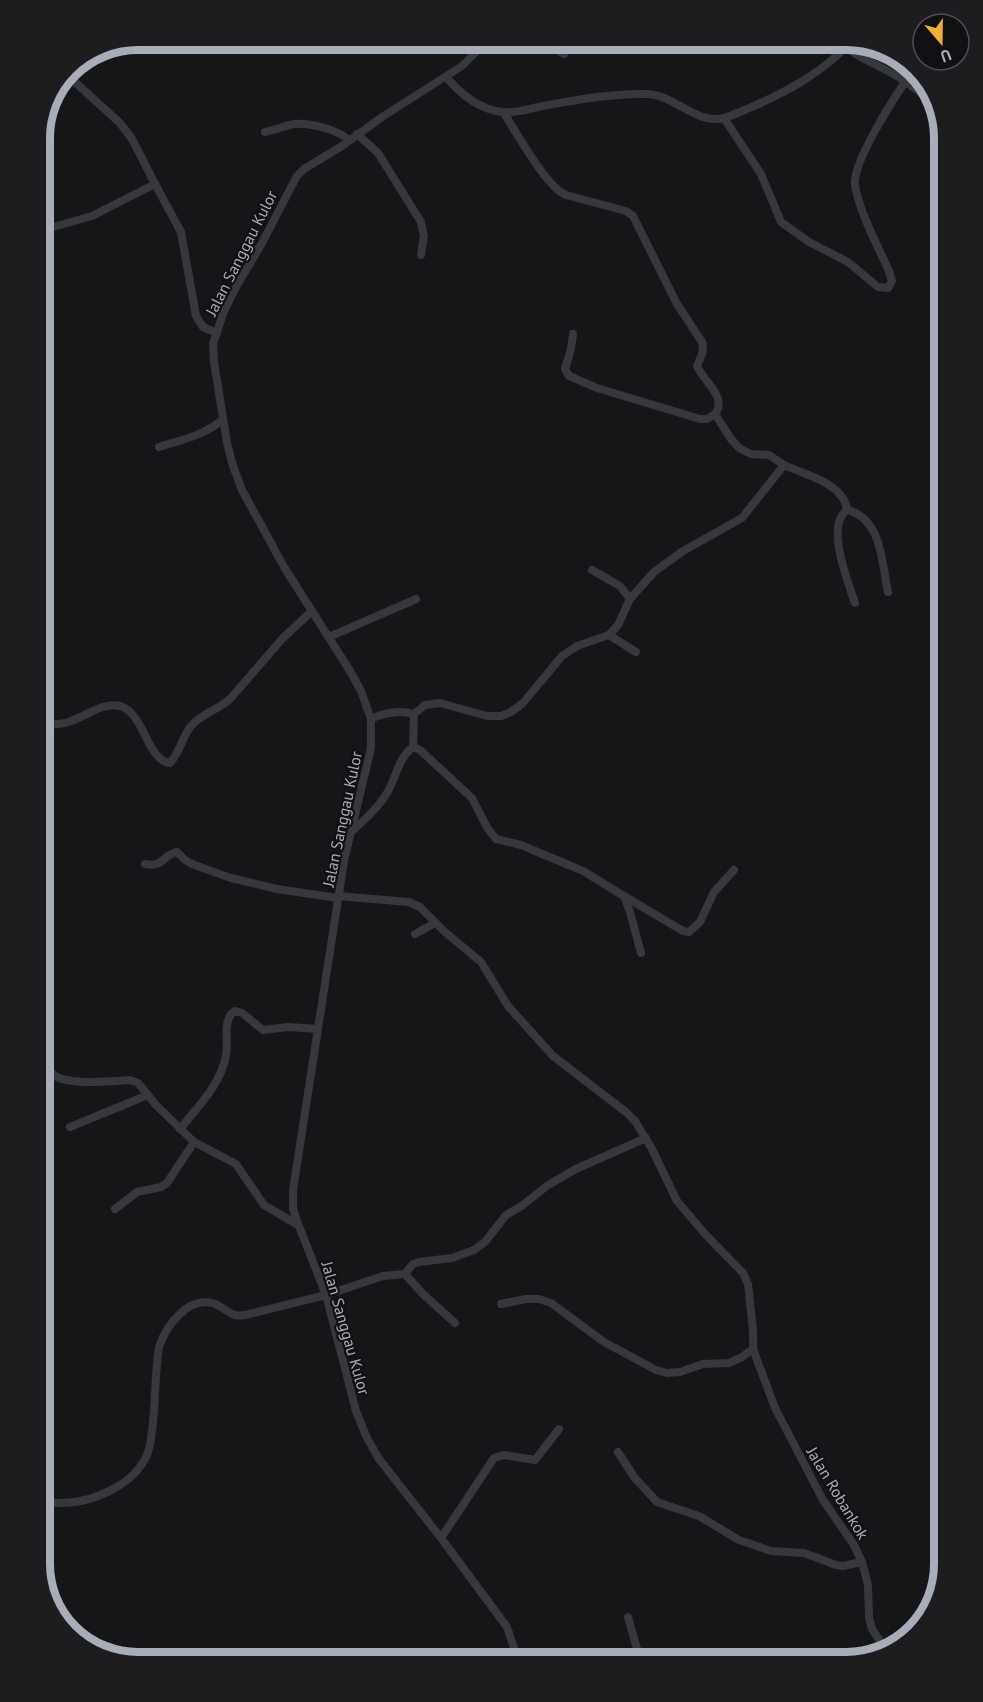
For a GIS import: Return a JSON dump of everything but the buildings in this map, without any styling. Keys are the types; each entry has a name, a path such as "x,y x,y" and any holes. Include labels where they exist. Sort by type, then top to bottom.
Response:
{"street":[{"name":"Jalan Sanggau Kulor","path":"479,49 446,77 304,169 297,176 235,289 213,344 223,419 233,466 242,490 284,567 362,691 371,719 371,748 338,897 293,1190 293,1208 326,1295 356,1411 367,1437 383,1466 441,1538 507,1627 515,1652"},
{"path":"556,50 564,54"},
{"path":"446,77 470,100 504,113 592,99 651,94 713,120 724,118 787,91 806,80 843,50"},
{"path":"851,50 906,81 922,95"},
{"path":"724,118 762,174 781,222 809,242 848,262 878,287 888,288 892,281 862,208 855,186 855,177 869,143 909,77"},
{"path":"72,80 120,123 132,139 180,232 196,316 203,327 217,333"},
{"path":"504,113 537,164 558,191 626,211 637,221 677,304 702,342 704,347 697,366 717,396 718,407 715,414 707,419 700,419 605,391 569,376 565,369 573,334"},
{"path":"265,132 304,124 334,130 349,140"},
{"path":"357,134 378,153 421,222 424,236 421,255"},
{"path":"50,228 92,216 155,184"},
{"path":"715,414 730,439 739,448 751,454 769,455 784,465 836,490 843,496 847,510 857,515 876,535 888,592"},
{"path":"159,447 205,432 215,427 223,419"},
{"path":"351,832 368,818 387,794 405,755 413,747 414,714 425,705 432,703 440,703 487,716 501,716 511,712 523,703 562,656 577,645 609,635 618,625 630,599 664,563 742,518 784,465"},
{"path":"847,510 838,523 837,532 846,575 855,603"},
{"path":"592,570 621,586 630,599"},
{"path":"328,637 416,598"},
{"path":"50,724 61,724 108,706 126,708 132,712 151,746 165,762 170,763 190,728 205,713 230,699 283,638 312,611"},
{"path":"609,635 636,652"},
{"path":"371,719 402,711 414,714"},
{"path":"413,747 420,750 472,798 488,830 496,839 521,845 583,871 683,931 689,932 700,922 714,892 734,870"},
{"name":"Jalan Robankok","path":"145,864 153,866 160,864 169,854 177,852 184,860 192,864 231,878 277,889 414,904 481,962 508,1006 553,1056 626,1112 646,1138 677,1201 743,1273 748,1284 753,1349 775,1408 823,1500 854,1545 862,1562 868,1585 869,1618 872,1629 882,1644"},
{"path":"624,896 641,953"},
{"path":"415,934 435,923"},
{"path":"180,1129 211,1092 217,1081 226,1054 225,1030 227,1019 231,1014 236,1011 242,1013 263,1030 288,1027 318,1029"},
{"path":"50,1071 56,1077 83,1081 130,1080 138,1083 156,1105 194,1142 236,1164 264,1204 299,1226"},
{"path":"70,1127 148,1095"},
{"path":"50,1502 86,1500 128,1480 137,1471 150,1444 159,1347 164,1333 180,1313 192,1306 212,1303 237,1317 326,1295 383,1276 405,1274 413,1264 452,1258 474,1250 485,1242 506,1215 548,1185 576,1169 646,1138"},
{"path":"116,1209 137,1192 167,1184 194,1142"},
{"path":"405,1274 455,1323"},
{"path":"501,1304 526,1299 538,1299 550,1303 604,1342 656,1370 667,1373 680,1372 703,1364 729,1363 753,1349"},
{"path":"441,1538 494,1458 504,1455 535,1460 559,1429"},
{"path":"618,1452 634,1477 657,1502 699,1516 739,1540 771,1551 804,1553 836,1565 862,1562"},
{"path":"628,1617 638,1652"}]}
